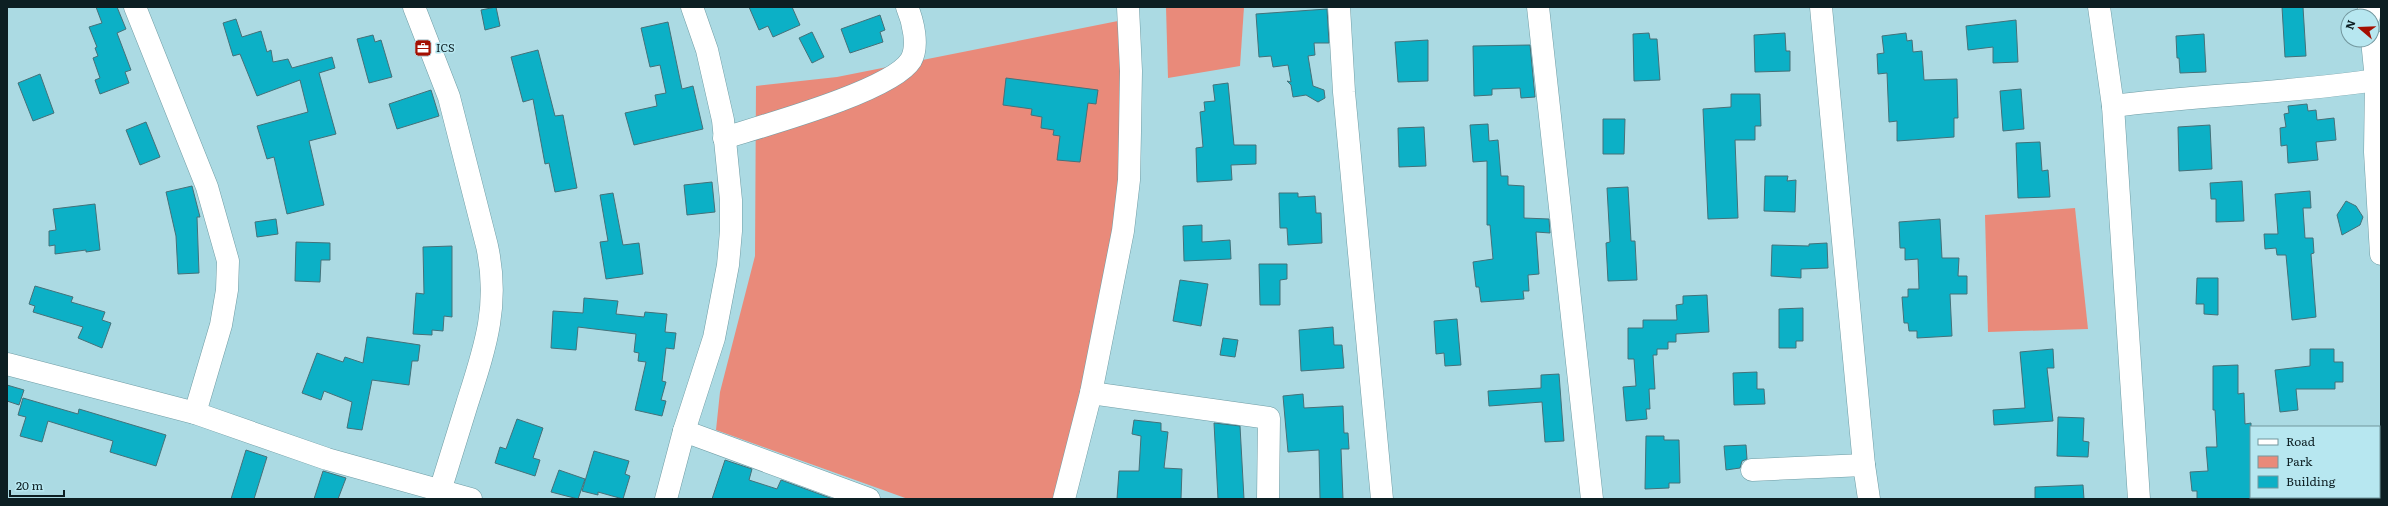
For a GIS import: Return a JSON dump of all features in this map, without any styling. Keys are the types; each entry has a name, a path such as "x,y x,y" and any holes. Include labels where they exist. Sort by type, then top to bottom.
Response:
{"street":[{"path":"135,7 207,187 228,261 227,290 221,324 195,413"},
{"path":"414,7 449,97 487,246 493,291 492,316 484,350 440,491"},
{"path":"666,499 684,431 714,338 728,265 731,231 731,200 723,120 707,50 692,7"},
{"path":"724,138 819,109 888,80 908,64 913,56 914,35 907,7"},
{"path":"1064,499 1091,393 1124,231 1129,180 1131,71 1128,7"},
{"path":"1339,7 1344,92 1382,499"},
{"path":"1538,7 1592,499"},
{"path":"1821,7 1864,465 1869,499"},
{"path":"2099,7 2113,106 2139,499"},
{"path":"2373,48 2376,80 2381,254"},
{"path":"2113,106 2178,98 2327,87 2376,80"},
{"path":"7,364 195,413 327,459 471,499"},
{"path":"1091,393 1269,418 1268,499"},
{"path":"684,431 868,499"},
{"path":"1752,470 1864,465"}],"green space":[{"path":"1166,7 1244,7 1240,66 1168,78"},
{"path":"1133,18 1127,196 1066,499 908,499 716,430 720,392 755,256 756,86 837,77"},
{"path":"2075,208 2088,329 1988,332 1985,215"}],"building":[{"path":"96,7 117,7 126,29 117,33 131,70 125,72 129,83 100,94 95,80 100,78 93,58 98,56 95,48 97,47 89,27 102,23"},
{"path":"496,7 500,26 485,30 481,10"},
{"path":"749,7 792,7 800,25 773,37 768,26 759,30"},
{"path":"2282,7 2303,7 2306,56 2285,57"},
{"path":"1327,9 1329,43 1314,43 1315,55 1308,56 1313,86 1324,90 1325,98 1318,102 1306,95 1293,97 1291,85 1287,81 1291,82 1288,65 1273,67 1271,56 1259,57 1256,14"},
{"path":"880,15 885,30 880,32 883,42 850,53 841,29"},
{"path":"236,19 242,37 261,31 267,52 271,50 273,62 288,59 292,68 332,57 335,68 319,73 336,134 309,141 324,205 287,214 274,157 267,159 257,126 308,112 300,80 257,96 240,54 233,56 223,23"},
{"path":"2016,20 2018,62 1993,63 1993,47 1968,50 1966,26"},
{"path":"668,22 682,89 693,86 703,129 634,145 625,113 657,106 655,95 666,93 660,65 650,67 641,28"},
{"path":"812,32 824,57 812,63 799,38"},
{"path":"1649,33 1650,39 1657,39 1660,80 1634,81 1633,34"},
{"path":"1785,33 1786,51 1790,51 1790,71 1755,72 1754,35"},
{"path":"1906,33 1907,41 1912,40 1913,52 1922,51 1924,80 1957,79 1958,118 1954,118 1954,137 1897,141 1897,121 1889,122 1887,73 1878,74 1877,54 1884,53 1882,36"},
{"path":"2204,34 2206,72 2180,73 2179,58 2177,58 2176,36"},
{"path":"373,35 375,42 381,40 392,77 369,83 357,39"},
{"path":"1428,40 1428,81 1398,82 1395,42"},
{"path":"1530,45 1535,97 1521,98 1520,88 1492,89 1492,95 1474,96 1473,46"},
{"path":"538,50 555,116 563,115 577,188 555,192 549,163 545,164 533,99 523,102 511,57"},
{"path":"40,74 54,113 33,121 18,83"},
{"path":"1006,78 1098,90 1096,104 1088,103 1080,162 1057,160 1060,136 1053,135 1054,130 1041,128 1042,117 1031,115 1032,109 1003,105"},
{"path":"1228,83 1234,145 1256,145 1256,164 1231,165 1232,180 1197,182 1196,148 1203,147 1200,112 1205,111 1204,102 1215,101 1213,85"},
{"path":"2021,89 2024,129 2003,131 2000,91"},
{"path":"431,90 439,116 397,129 389,104"},
{"path":"1731,94 1760,94 1761,126 1755,126 1755,140 1735,140 1738,218 1708,219 1703,109 1731,107"},
{"path":"2307,104 2308,111 2316,110 2317,120 2334,118 2336,140 2316,142 2318,160 2288,163 2287,145 2281,146 2280,128 2286,127 2284,114 2289,113 2288,106"},
{"path":"1603,119 1625,119 1624,154 1603,154"},
{"path":"146,122 160,157 140,165 126,130"},
{"path":"1488,124 1489,141 1498,140 1501,176 1508,176 1508,185 1524,186 1524,218 1549,219 1550,233 1536,232 1539,274 1528,275 1529,291 1523,291 1524,299 1481,302 1479,287 1476,287 1473,262 1493,259 1490,225 1487,225 1487,161 1473,162 1470,125"},
{"path":"2210,125 2212,169 2179,171 2178,127"},
{"path":"1424,127 1426,166 1399,167 1398,128"},
{"path":"2040,142 2042,171 2048,170 2050,197 2018,198 2016,143"},
{"path":"1765,176 1788,176 1787,181 1796,180 1795,212 1764,211"},
{"path":"2242,181 2244,221 2216,222 2216,199 2211,199 2210,183"},
{"path":"712,182 715,212 687,215 684,185"},
{"path":"192,186 200,217 197,217 199,273 178,274 176,236 166,192"},
{"path":"1628,187 1631,241 1635,241 1637,280 1608,281 1606,243 1610,242 1607,188"},
{"path":"2310,191 2311,208 2303,208 2305,238 2313,238 2314,253 2311,254 2316,317 2292,320 2286,255 2277,255 2276,248 2265,249 2264,234 2278,234 2275,194"},
{"path":"613,193 623,245 639,243 643,274 606,279 600,242 608,241 600,195"},
{"path":"1279,193 1298,193 1298,197 1315,196 1316,213 1321,213 1322,243 1288,245 1287,228 1280,228"},
{"path":"2346,201 2356,206 2363,217 2360,225 2342,235 2337,215"},
{"path":"95,204 100,250 86,252 86,250 55,254 55,245 49,246 49,231 56,230 53,209"},
{"path":"276,219 278,234 257,237 255,222"},
{"path":"1940,219 1942,258 1959,258 1958,276 1967,276 1967,294 1950,294 1952,336 1917,338 1917,331 1909,331 1908,323 1904,323 1902,297 1908,297 1908,289 1919,289 1918,259 1905,260 1905,248 1900,248 1899,222"},
{"path":"1202,225 1202,242 1230,240 1231,259 1184,261 1183,226"},
{"path":"296,242 330,243 330,260 321,260 320,282 295,281"},
{"path":"1827,243 1828,268 1801,269 1801,278 1771,276 1772,245 1809,246 1809,244"},
{"path":"452,246 452,317 444,316 443,331 432,330 432,335 413,334 416,293 424,294 423,247"},
{"path":"1259,264 1287,264 1287,279 1280,280 1280,305 1260,305"},
{"path":"2197,278 2218,278 2218,315 2204,314 2204,304 2196,304"},
{"path":"1180,280 1208,284 1201,326 1173,321"},
{"path":"35,286 73,297 71,302 105,312 102,320 111,323 102,348 78,338 83,327 33,312 35,306 29,304"},
{"path":"1707,295 1709,332 1676,334 1676,342 1668,342 1668,349 1657,349 1657,355 1653,355 1655,389 1649,389 1650,409 1646,409 1647,419 1626,421 1623,387 1636,386 1634,359 1628,359 1628,328 1643,328 1643,320 1677,320 1676,305 1683,304 1683,296"},
{"path":"584,298 618,301 616,314 644,317 645,312 667,314 665,332 676,333 674,349 666,348 662,381 666,382 661,400 666,401 662,416 635,410 646,362 638,361 639,353 634,352 636,334 578,327 576,350 551,348 553,311 583,313"},
{"path":"1803,308 1803,341 1796,341 1796,348 1779,348 1779,309"},
{"path":"1457,319 1461,365 1445,366 1444,353 1436,354 1434,321"},
{"path":"1333,327 1334,345 1342,345 1344,368 1301,371 1299,330"},
{"path":"367,337 420,345 418,361 412,361 409,385 372,380 362,430 347,428 352,402 324,391 321,400 302,393 317,353 343,362 345,357 363,363"},
{"path":"1223,338 1238,340 1235,357 1220,355"},
{"path":"2053,349 2054,368 2047,368 2053,421 1994,425 1993,410 2025,408 2020,352"},
{"path":"2310,349 2334,349 2334,362 2343,362 2343,382 2335,382 2335,389 2296,389 2298,410 2280,412 2275,370 2310,366"},
{"path":"2238,365 2238,394 2244,393 2245,424 2251,423 2251,499 2197,499 2197,491 2192,491 2190,472 2208,471 2206,447 2217,447 2215,410 2213,410 2213,366"},
{"path":"1757,372 1757,389 1764,389 1765,404 1734,405 1733,373"},
{"path":"1559,374 1564,441 1545,442 1542,402 1489,406 1488,391 1541,388 1541,375"},
{"path":"7,385 24,390 19,405 7,401"},
{"path":"1303,394 1304,408 1343,406 1344,433 1348,433 1349,449 1341,449 1343,499 1320,499 1319,450 1288,452 1283,396"},
{"path":"23,398 78,414 79,409 166,435 156,466 110,452 113,441 48,421 42,442 20,436 26,417 18,415"},
{"path":"2058,417 2084,418 2083,441 2089,442 2088,457 2057,456"},
{"path":"517,419 543,428 533,458 540,460 535,476 495,463 500,447 506,449"},
{"path":"1134,420 1161,423 1161,431 1168,432 1164,468 1182,469 1181,499 1117,499 1119,471 1139,471 1141,436 1132,434"},
{"path":"1214,423 1240,426 1244,499 1218,499"},
{"path":"1646,436 1664,436 1664,440 1679,440 1680,483 1669,483 1669,488 1645,489"},
{"path":"1746,445 1747,459 1742,461 1740,468 1726,470 1724,446"},
{"path":"246,450 267,457 254,499 231,499"},
{"path":"594,451 629,461 625,474 630,476 623,499 598,492 598,495 582,491"},
{"path":"725,460 752,469 749,480 777,489 781,480 833,499 712,499"},
{"path":"559,470 585,479 578,499 551,492"},
{"path":"323,471 346,478 338,499 314,499"},
{"path":"2083,485 2084,499 2035,499 2035,487"}],"place":[{"name":"ICS","path":"423,48"}]}
